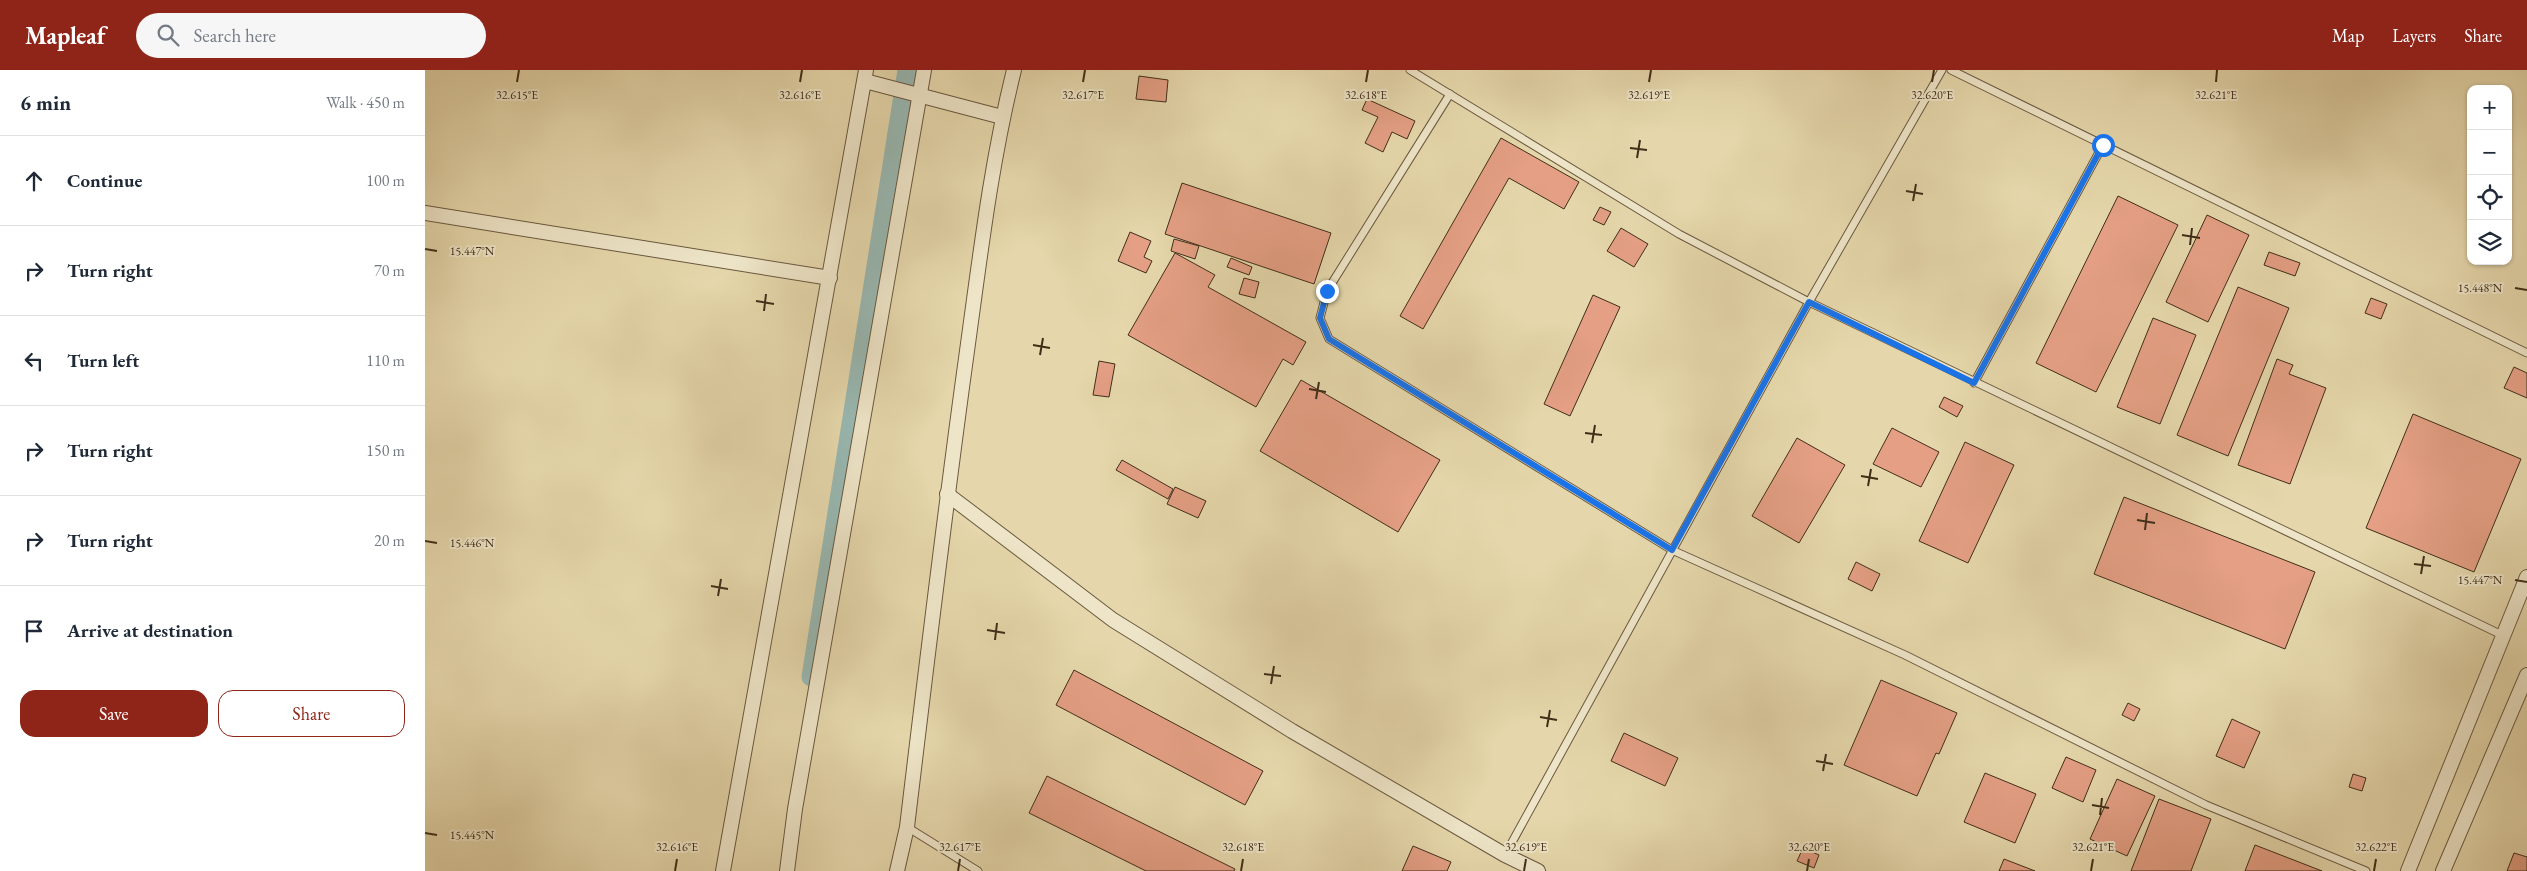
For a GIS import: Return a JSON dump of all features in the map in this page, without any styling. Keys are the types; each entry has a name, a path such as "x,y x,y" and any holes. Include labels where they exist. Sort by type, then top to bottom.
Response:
{"street":[{"path":"787,871 797,799 923,70"},
{"path":"897,871 907,828 947,494 981,248 1003,117 1014,70"},
{"path":"723,871 866,75 920,95 1003,117"},
{"path":"425,213 830,278"},
{"path":"947,494 1113,620 1292,732 1505,855 1538,871"},
{"path":"2408,871 2527,577"},
{"path":"2443,871 2527,675"}],"lane":[{"path":"1410,70 1679,234 1809,302 1974,383 2504,636"},
{"path":"1505,855 1809,302 1942,70"},
{"path":"1951,70 2527,353"},
{"path":"1450,94 1327,291 1320,318 1329,339 1672,550 1905,655 2206,805 2366,871"},
{"path":"1974,383 2103,145"},
{"path":"907,828 978,871"}],"building":[{"path":"1139,76 1168,80 1166,102 1136,99"},
{"path":"1367,99 1415,121 1407,139 1392,132 1383,152 1365,143 1378,117 1362,110"},
{"path":"1501,138 1579,182 1564,209 1509,178 1423,329 1400,316"},
{"path":"1182,183 1331,233 1314,284 1165,234"},
{"path":"2118,196 2178,225 2096,392 2036,363"},
{"path":"1600,207 1611,212 1604,225 1593,220"},
{"path":"2207,215 2249,235 2208,322 2166,302"},
{"path":"1621,228 1648,244 1634,267 1607,251"},
{"path":"1130,232 1151,241 1144,257 1152,261 1146,273 1118,261"},
{"path":"1174,239 1199,246 1195,259 1171,251"},
{"path":"2269,252 2300,263 2295,276 2264,265"},
{"path":"1175,253 1215,275 1208,287 1306,342 1293,365 1283,359 1256,407 1128,335"},
{"path":"1231,258 1252,267 1249,275 1227,267"},
{"path":"1244,278 1259,282 1255,298 1239,294"},
{"path":"2238,287 2289,308 2228,456 2177,435"},
{"path":"1593,295 1620,307 1570,416 1544,404"},
{"path":"2371,298 2387,304 2381,319 2365,313"},
{"path":"2153,318 2196,335 2160,424 2117,407"},
{"path":"2277,359 2293,365 2289,374 2326,388 2290,484 2238,465"},
{"path":"1099,361 1115,364 1109,397 1093,395"},
{"path":"2514,367 2527,373 2527,398 2504,388"},
{"path":"1301,380 1440,460 1398,532 1260,451"},
{"path":"1944,397 1963,406 1957,417 1939,407"},
{"path":"2413,414 2521,459 2474,572 2366,528"},
{"path":"1892,428 1939,452 1921,487 1873,464"},
{"path":"1797,438 1845,465 1799,543 1752,516"},
{"path":"1965,442 2014,465 1968,563 1919,541"},
{"path":"1122,460 1173,489 1168,499 1116,470"},
{"path":"1175,487 1206,501 1198,518 1167,504"},
{"path":"2124,497 2315,572 2285,649 2094,574"},
{"path":"1856,562 1880,574 1872,591 1848,579"},
{"path":"1074,670 1263,771 1245,805 1056,705"},
{"path":"1881,680 1957,713 1939,754 1936,753 1917,796 1844,765"},
{"path":"2128,703 2140,709 2134,721 2122,715"},
{"path":"2232,719 2260,732 2244,768 2216,756"},
{"path":"1624,733 1678,758 1665,786 1611,761"},
{"path":"2066,757 2096,770 2083,802 2052,788"},
{"path":"1985,773 2036,794 2015,843 1964,822"},
{"path":"2353,774 2366,778 2362,791 2349,787"},
{"path":"1047,776 1235,869 1234,871 1146,871 1029,813"},
{"path":"2117,779 2155,796 2127,856 2090,839"},
{"path":"2159,799 2211,819 2191,871 2131,871"},
{"path":"2255,845 2322,871 2245,871"},
{"path":"1413,846 1451,862 1447,871 1402,871"},
{"path":"1803,848 1819,855 1814,868 1797,861"},
{"path":"2514,853 2527,857 2527,871 2507,871"},
{"path":"2004,859 2035,871 1999,871"}],"waterway":[{"path":"811,677 907,70"}],"route":[{"path":"1327,291 1320,318 1329,339 1672,550 1809,302 1974,383 2103,145"}]}
